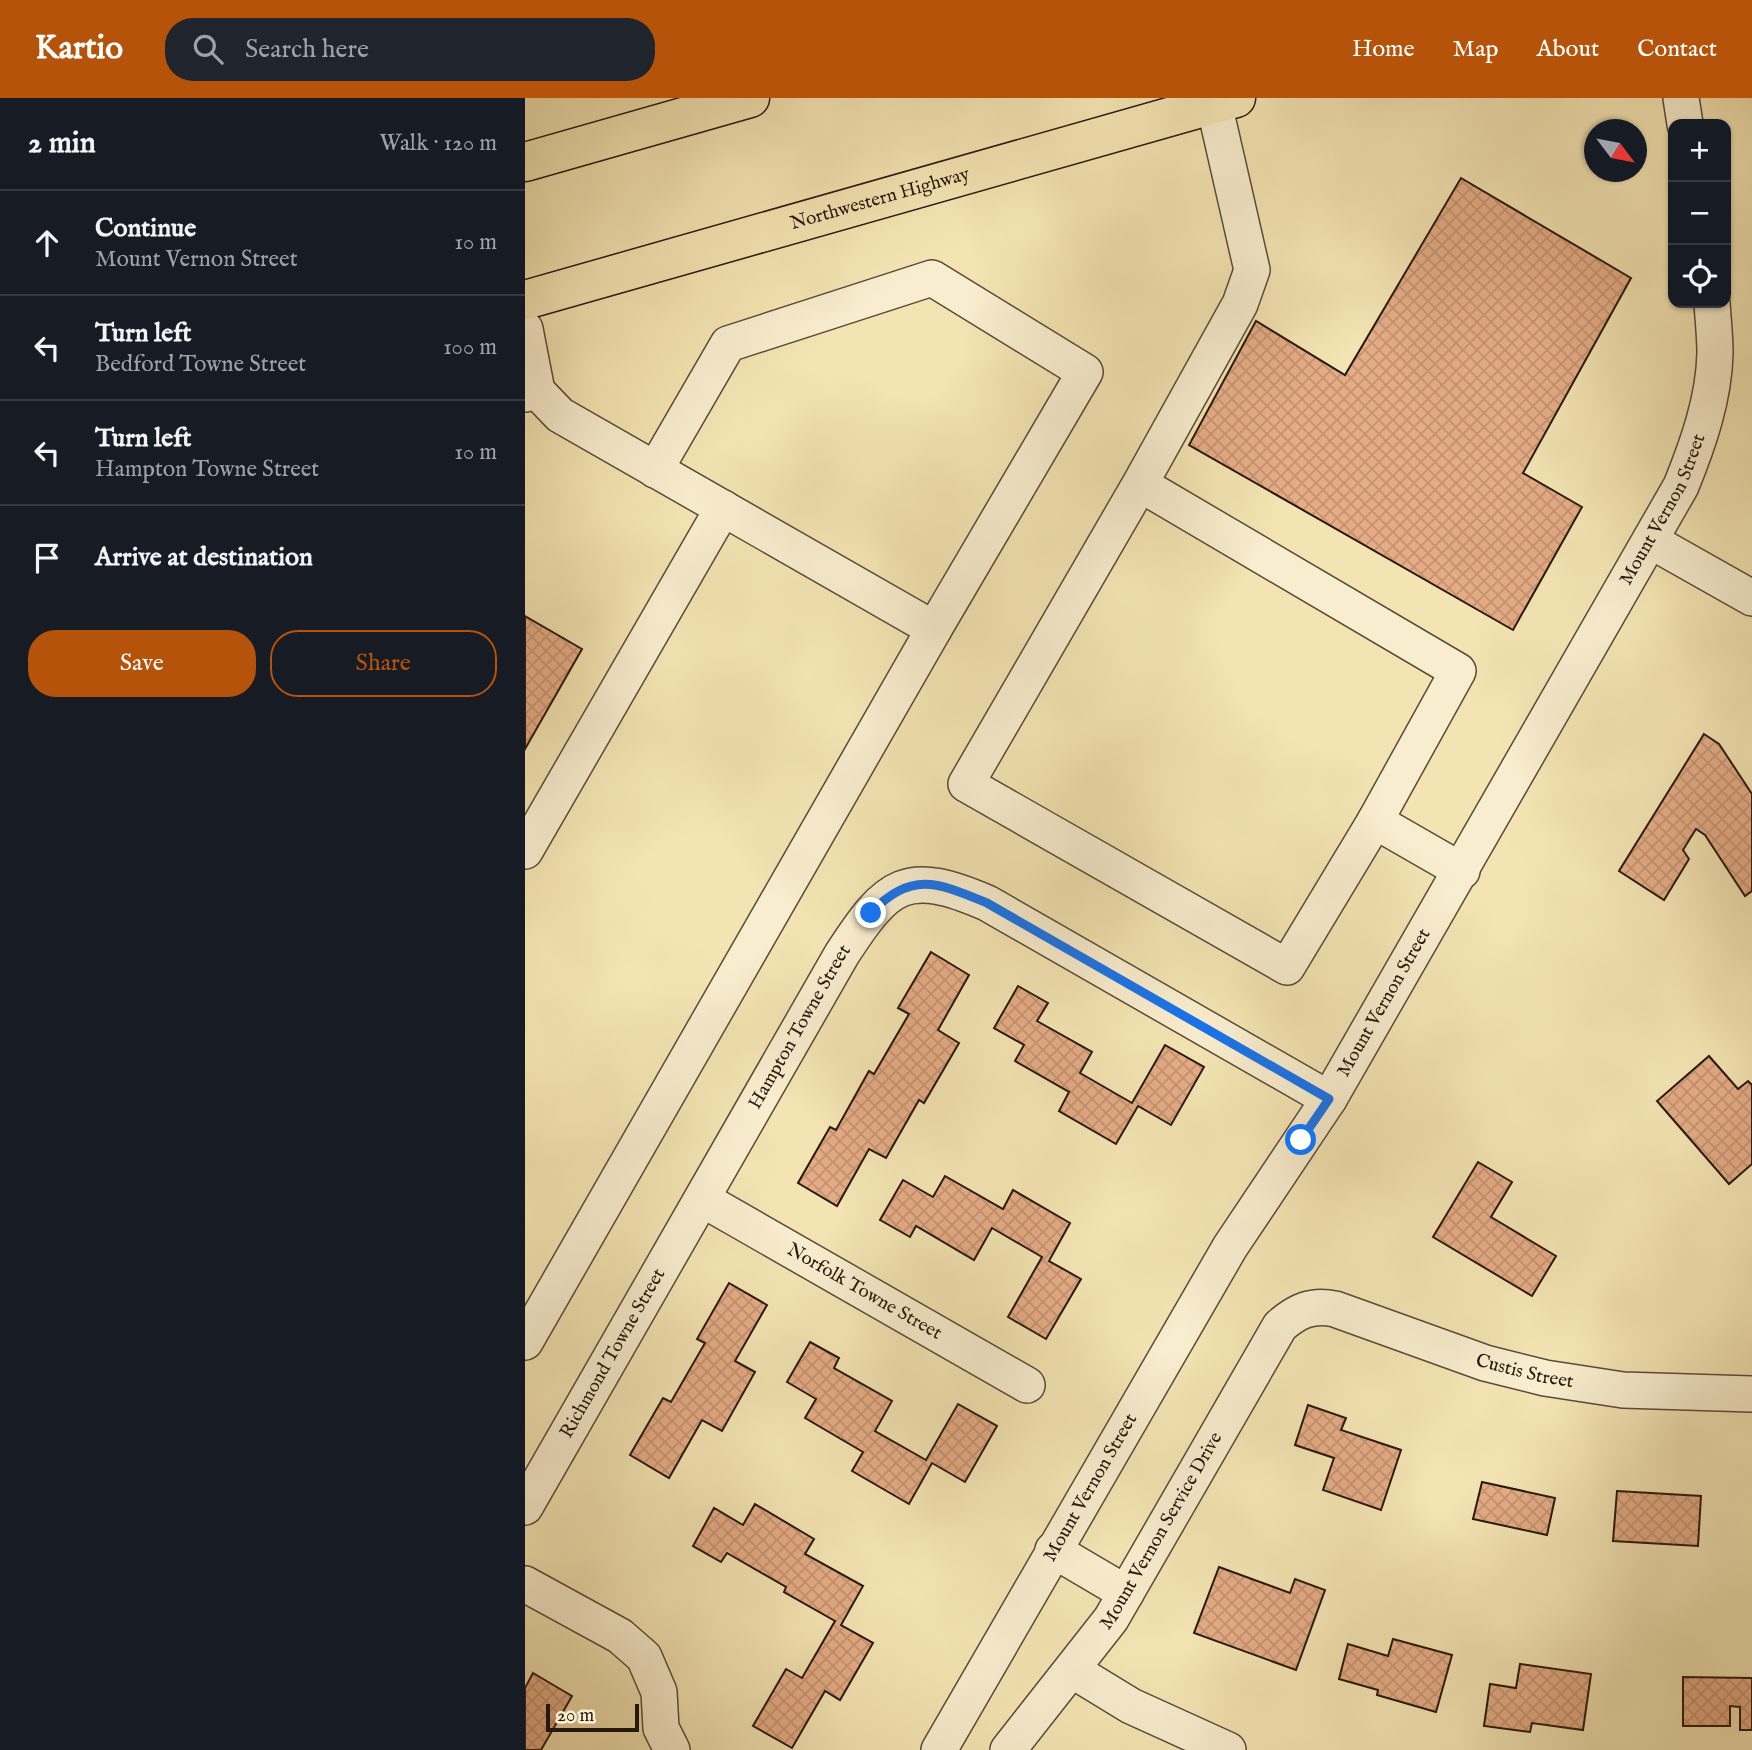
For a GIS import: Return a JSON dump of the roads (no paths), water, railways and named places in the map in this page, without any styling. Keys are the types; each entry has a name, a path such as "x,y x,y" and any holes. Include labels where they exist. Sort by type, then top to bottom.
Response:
{"main road":[{"path":"525,162 750,98"},
{"name":"Northwestern Highway","path":"525,300 1225,101"}],"street":[{"path":"1681,98 1684,119"},
{"path":"1140,484 1458,671 1375,821 1287,967 966,784 1140,484 1240,304 1251,270 1225,101"},
{"path":"525,1342 934,629 1085,372 932,278 728,344 655,470"},
{"name":"Mount Vernon Street","path":"939,1750 1230,1247 1329,1099 1681,486 1698,443 1707,407 1715,354 1712,308"},
{"path":"525,329 531,392 560,415 934,629"},
{"path":"525,851 723,508"},
{"path":"1651,541 1750,592"},
{"path":"1375,821 1462,871"},
{"name":"Hampton Towne Street","path":"702,1199 857,931 885,897 903,887 924,884 954,889 987,903 1329,1099"},
{"name":"Norfolk Towne Street","path":"702,1199 1027,1385"},
{"name":"Richmond Towne Street","path":"525,1507 702,1199"},
{"name":"Custis Street","path":"1304,1309 1321,1306 1335,1309 1460,1355 1545,1378 1623,1390 1752,1394"},
{"name":"Mount Vernon Service Drive","path":"1008,1750 1111,1619 1280,1326 1304,1309"},
{"path":"1053,1550 1126,1593"},
{"path":"525,1584 620,1636 644,1657 659,1692 661,1728 672,1750"},
{"path":"1072,1670 1131,1706 1228,1750"}]}
